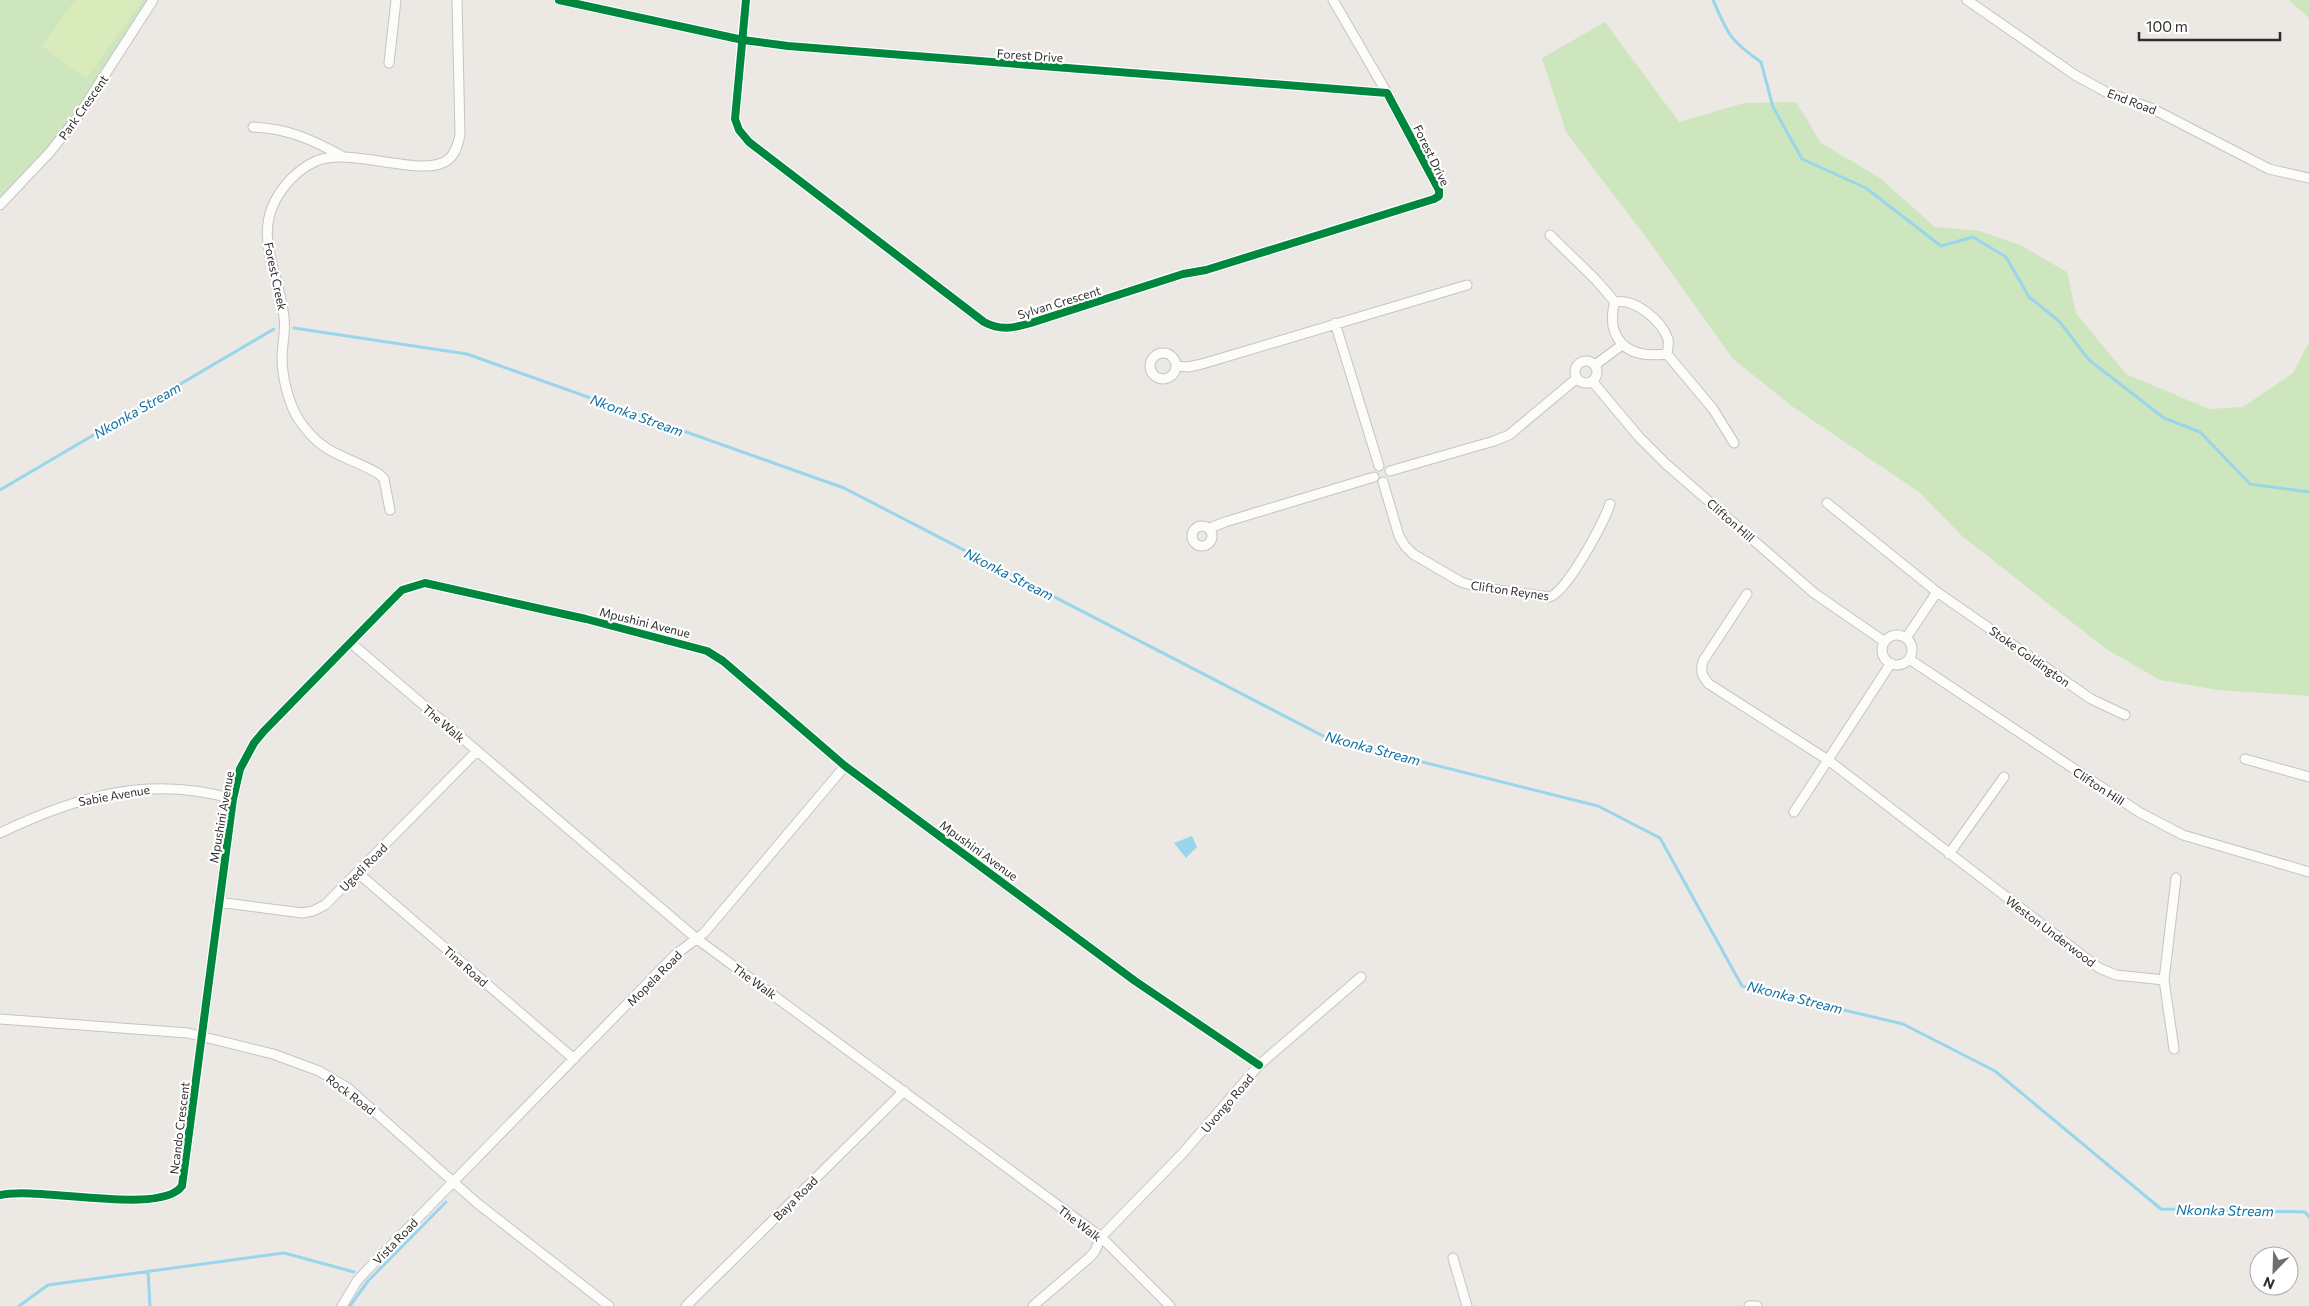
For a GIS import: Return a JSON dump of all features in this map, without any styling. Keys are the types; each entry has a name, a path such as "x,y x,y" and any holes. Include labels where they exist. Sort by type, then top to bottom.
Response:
{"street":[{"name":"Park Crescent","path":"0,204 50,152 76,118 153,0"},
{"path":"389,63 396,0"},
{"name":"Forest Creek","path":"390,510 384,479 379,474 326,450 298,418 290,399 282,360 285,319 268,250 267,230 269,214 277,196 300,169 329,157 342,156 422,166 438,165 450,159 456,149 460,135 461,81 457,0"},
{"name":"Forest Drive","path":"559,0 742,40 788,46 1387,93 1439,190 1439,196"},
{"name":"Sylvan Crescent","path":"746,0 735,119 739,130 749,142 984,322 995,328 1008,329 1031,323 1183,274 1206,270 1434,200 1439,196"},
{"path":"1333,0 1387,93"},
{"name":"End Road","path":"1966,0 2075,75 2106,92 2153,108 2269,170 2309,178"},
{"path":"253,127 275,128 304,136 342,156"},
{"path":"1550,235 1596,280 1615,302"},
{"path":"1177,366 1188,367 1202,364 1467,285"},
{"path":"1615,302 1624,300 1646,311 1668,339 1667,354 1713,409 1734,444"},
{"path":"1615,302 1612,318 1616,334 1622,345 1640,354 1667,354"},
{"path":"1336,323 1380,466"},
{"path":"1596,365 1622,345"},
{"path":"1576,379 1575,367 1581,362 1588,361 1596,365"},
{"path":"1576,379 1586,383 1592,381 1597,375 1596,365"},
{"path":"1390,471 1509,435 1576,379"},
{"name":"Clifton Hill","path":"1592,381 1639,437 1666,464 1814,594 1885,642"},
{"path":"1380,466 1384,466 1390,471"},
{"path":"1380,466 1374,472 1374,477 1378,482 1388,480 1390,471"},
{"path":"1210,528 1374,477"},
{"name":"Clifton Reynes","path":"1383,482 1400,536 1405,546 1413,554 1461,582 1477,587 1549,597 1555,596 1560,592 1605,521 1610,504"},
{"name":"Stoke Goldington","path":"1827,503 1937,592 2092,699 2125,715"},
{"name":"Mpushini Avenue","path":"201,1035 233,798 240,769 254,743 402,590 425,583 604,623 707,651 723,662 844,766 1135,981 1259,1066"},
{"path":"1906,638 1937,592"},
{"name":"Weston Underwood","path":"1747,594 1703,661 1702,677 1709,684 1828,760 1949,854 2108,973 2164,980"},
{"path":"1891,663 1883,651 1885,642 1892,636 1906,638"},
{"path":"1891,663 1901,664 1909,659 1912,650 1906,638"},
{"name":"The Walk","path":"351,643 697,939 1101,1238 1170,1306"},
{"name":"Clifton Hill","path":"1909,659 2139,812 2164,826 2182,835 2309,872"},
{"path":"1794,812 1891,663"},
{"name":"Ugedi Road","path":"218,902 288,912 313,911 325,905 477,751"},
{"path":"2245,759 2309,777"},
{"name":"Mopela Road","path":"454,1182 675,954 697,939 844,766"},
{"path":"1949,854 2004,777"},
{"name":"Sabie Avenue","path":"0,833 40,814 74,802 137,788 186,789 233,798"},
{"name":"Tina Road","path":"358,873 574,1059"},
{"path":"2174,1049 2164,980 2176,878"},
{"name":"Uvongo Road","path":"1033,1306 1090,1257 1101,1238 1182,1154 1259,1066 1361,976"},
{"name":"Rock Road","path":"0,1019 173,1031 201,1035 273,1054 332,1077 396,1129 477,1203 609,1306"},
{"name":"Ncando Crescent","path":"0,1195 35,1192 107,1199 133,1199 164,1197 176,1193 183,1183 201,1035"},
{"name":"Baya Road","path":"686,1306 904,1091"},
{"name":"Vista Road","path":"342,1306 363,1275 454,1182"},
{"path":"1454,1258 1467,1306"},
{"path":"1749,1306 1757,1306"}],"green space":[{"path":"0,0 152,0 55,145 0,202"},
{"path":"75,0 143,0 86,79 42,46"},
{"path":"2289,0 2309,0 2309,18"},
{"path":"1605,22 1679,122 1744,103 1796,102 1821,143 1880,178 1935,227 1980,231 2022,246 2067,272 2076,313 2126,374 2209,409 2243,407 2293,373 2309,342 2309,696 2218,690 2160,680 2106,649 1962,536 1919,492 1793,407 1733,359 1651,244 1566,132 1542,58"}],"water":[{"path":"1192,836 1197,847 1186,858 1174,843"}],"waterway":[{"path":"1713,0 1731,36 1761,62 1773,107 1802,159 1866,188 1941,246 1973,237 2006,257 2029,297 2059,321 2089,360 2164,418 2200,432 2250,484 2309,492"},
{"name":"Nkonka Stream","path":"294,328 467,354 844,488 1327,738 1598,806 1660,838 1742,986 1903,1024 1995,1071 2161,1209 2305,1212 2309,1217"},
{"name":"Nkonka Stream","path":"0,490 274,329"},
{"path":"350,1306 368,1281 446,1202"},
{"path":"19,1306 48,1285 284,1253 354,1272"},
{"path":"148,1271 150,1306"}],"cycle path":[{"path":"559,0 743,40 788,46 1387,93 1439,190 1439,196 1206,270 1183,274 1031,323 1013,327 996,327 984,322 749,142 739,130 735,119 746,0"},
{"path":"0,1195 18,1193 125,1200 150,1199 170,1195 182,1186 233,799 240,769 254,743 264,731 393,599 402,590 425,583 586,619 707,651 723,661 845,766 1135,981 1259,1065"}]}
